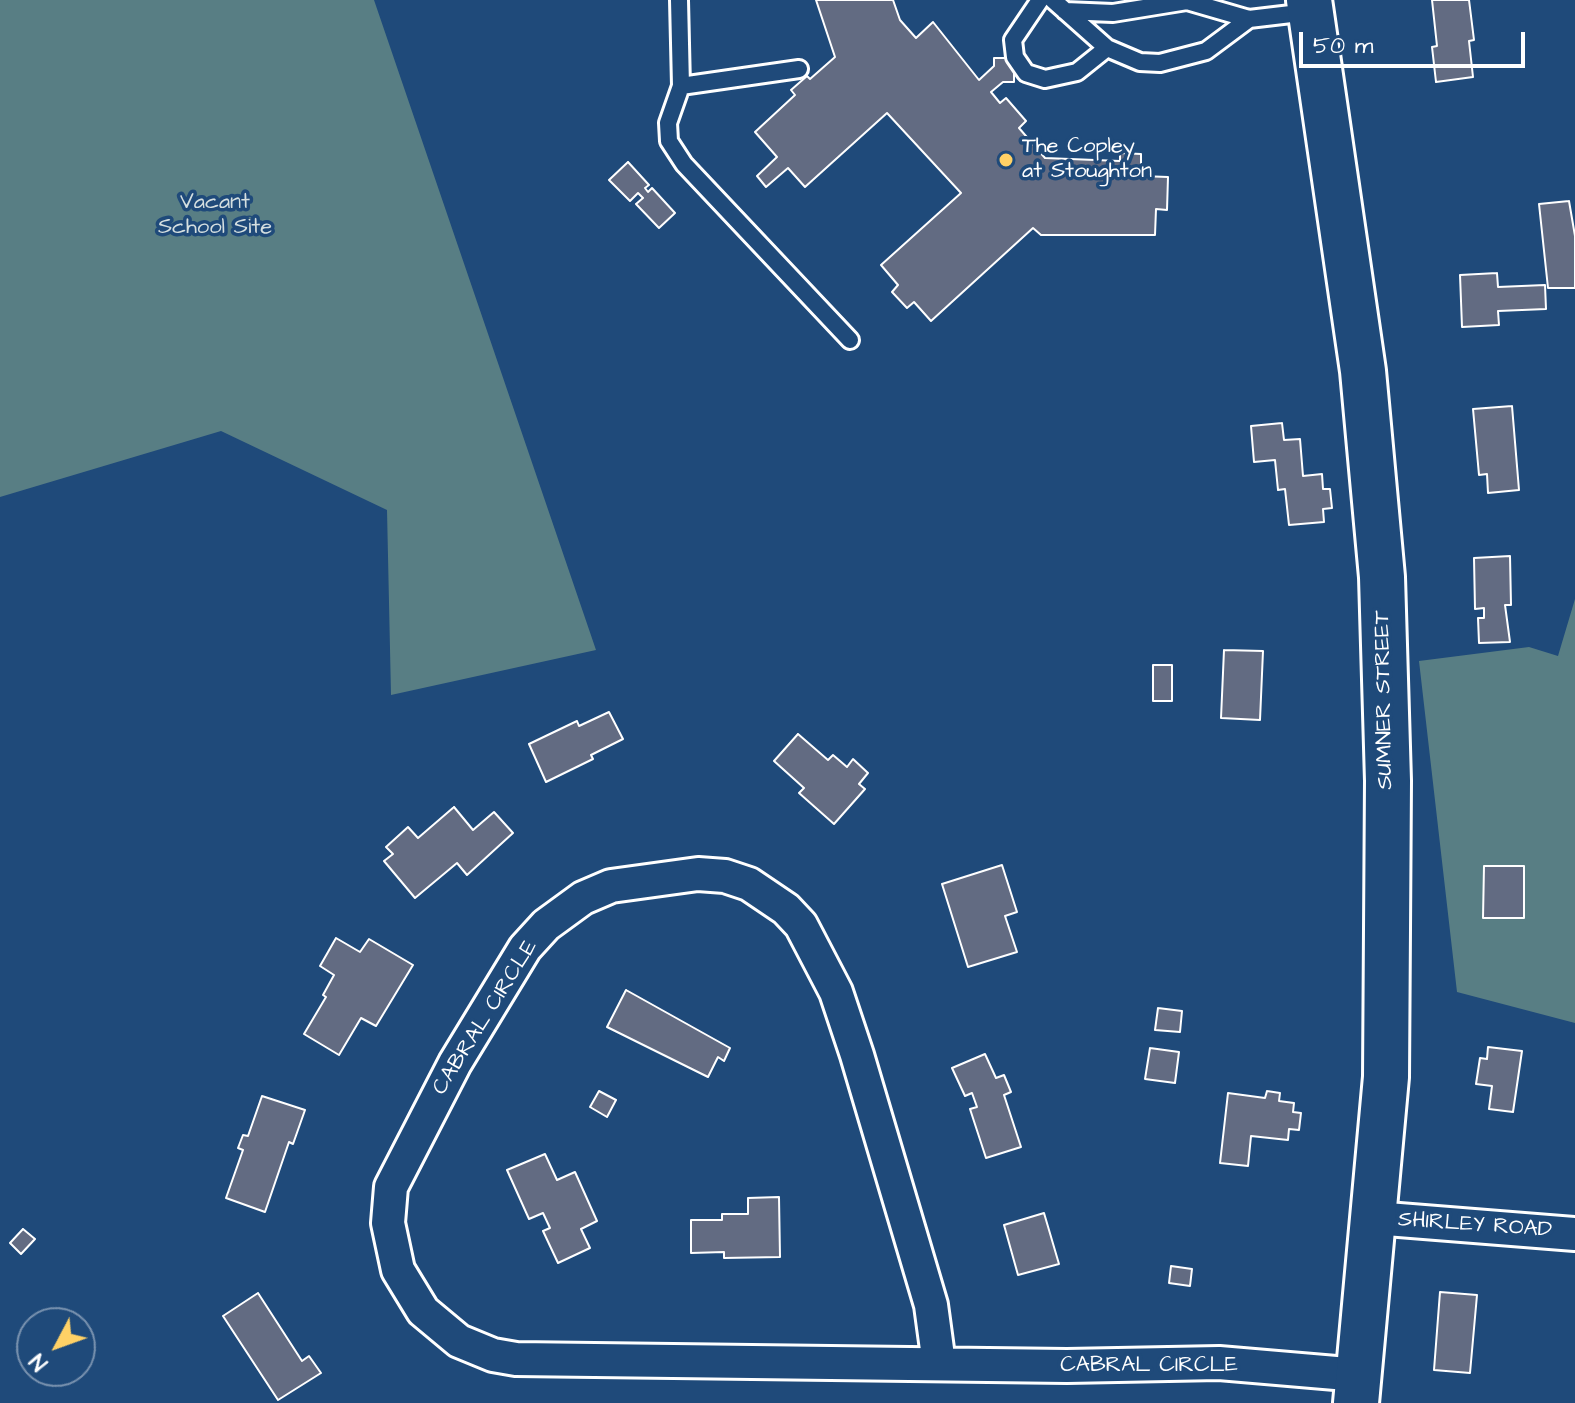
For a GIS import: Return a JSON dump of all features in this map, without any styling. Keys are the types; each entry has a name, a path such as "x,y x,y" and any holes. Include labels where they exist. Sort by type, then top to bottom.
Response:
{"main road":[{"name":"SUMNER STREET","path":"1310,6 1363,371 1382,577 1388,781 1386,1077 1358,1389"}],"street":[{"name":"CABRAL CIRCLE","path":"939,1364 931,1305 857,1055 836,992 801,925 786,909 749,884 725,876 698,874 611,886 583,898 546,925 525,948 455,1063 391,1187 388,1223 394,1259 403,1281 423,1311 459,1341 493,1355 516,1359 939,1364 1219,1363 1358,1389"},
{"name":"SHIRLEY ROAD","path":"1374,1218 1575,1234"}],"lane":[{"path":"679,0 681,86 667,134 673,149 850,340"},
{"path":"1040,0 1013,40 1015,57 1026,73 1045,79 1077,72 1107,48"},
{"path":"1059,5 1113,13 1187,1 1249,19"},
{"path":"1059,5 1107,48 1140,62 1160,63 1206,51 1249,19 1310,6"},
{"path":"681,86 799,69"}],"green space":[{"name":"Vacant School Site","path":"0,0 374,0 596,650 391,695 387,510 221,431 0,497"},
{"path":"1575,599 1575,1023 1457,992 1419,661 1529,647 1558,656"}],"building":[{"name":"The Copley at Stoughton","path":"816,0 893,0 900,20 916,38 933,22 979,80 994,66 994,58 1014,58 1014,82 1003,82 991,92 1000,103 1006,98 1026,121 1019,128 1045,158 1120,161 1120,153 1141,154 1141,176 1168,177 1167,210 1156,209 1155,235 1041,235 1033,228 931,321 914,302 907,308 892,292 898,285 881,265 961,193 887,113 805,187 788,168 766,187 757,176 777,157 755,132 795,95 791,90 807,76 810,79 835,57"},
{"path":"1432,0 1469,0 1474,40 1469,41 1473,77 1436,82 1432,47 1437,46"},
{"path":"628,162 649,185 645,188 648,192 652,188 675,213 659,228 636,204 643,198 638,193 630,201 609,180"},
{"path":"1569,201 1575,236 1575,288 1548,288 1539,204"},
{"path":"1497,273 1498,287 1545,285 1546,309 1498,311 1499,325 1462,327 1460,275"},
{"path":"1512,406 1519,490 1488,493 1487,474 1479,475 1473,409"},
{"path":"1282,423 1284,440 1300,439 1303,476 1322,474 1323,489 1330,489 1332,508 1323,509 1324,522 1289,525 1285,489 1278,490 1275,460 1254,462 1251,426"},
{"path":"1510,556 1511,605 1505,605 1510,642 1479,643 1478,618 1484,618 1484,608 1475,609 1474,558"},
{"path":"1224,650 1263,651 1260,720 1221,718"},
{"path":"1153,665 1172,665 1172,701 1153,701"},
{"path":"609,712 623,739 591,755 593,759 546,782 529,744 577,721 579,726"},
{"path":"798,734 828,760 833,755 847,767 853,759 868,773 859,784 865,789 834,824 799,793 804,788 774,761"},
{"path":"454,807 473,830 494,812 513,833 467,875 457,863 415,898 384,861 393,854 386,847 408,827 418,838"},
{"path":"1002,865 1017,912 1005,916 1017,952 968,967 942,884"},
{"path":"1484,866 1524,866 1524,918 1483,918"},
{"path":"336,938 360,952 369,939 413,965 376,1026 361,1018 339,1055 304,1034 326,997 323,995 334,975 320,966"},
{"path":"626,990 730,1048 724,1061 718,1057 708,1077 607,1027"},
{"path":"1158,1008 1182,1011 1180,1032 1155,1030"},
{"path":"1488,1047 1522,1051 1513,1112 1489,1109 1492,1086 1476,1084 1480,1058 1487,1059"},
{"path":"1150,1048 1179,1052 1175,1083 1145,1079"},
{"path":"985,1054 996,1078 1004,1075 1011,1092 1004,1095 1021,1147 986,1158 970,1109 977,1107 972,1093 965,1096 952,1068"},
{"path":"599,1091 616,1100 607,1117 590,1107"},
{"path":"1267,1091 1280,1093 1279,1101 1294,1103 1293,1112 1301,1113 1299,1130 1289,1129 1288,1140 1251,1136 1248,1166 1220,1163 1228,1093 1265,1098"},
{"path":"262,1096 305,1110 293,1144 289,1142 265,1212 226,1198 243,1150 238,1148 243,1135 248,1136"},
{"path":"545,1154 557,1180 575,1172 597,1221 581,1229 590,1248 558,1263 543,1231 550,1228 543,1213 529,1219 507,1170"},
{"path":"779,1197 780,1257 724,1258 724,1252 691,1253 691,1220 722,1220 722,1214 748,1214 748,1198"},
{"path":"1044,1213 1059,1264 1018,1275 1004,1225"},
{"path":"23,1229 35,1239 21,1254 10,1243"},
{"path":"1171,1266 1192,1269 1190,1286 1169,1283"},
{"path":"1440,1292 1477,1295 1470,1373 1434,1370"},
{"path":"258,1293 302,1361 309,1356 321,1373 278,1400 223,1316"}],"place":[{"name":"The Copley at Stoughton","path":"1006,160"}]}
